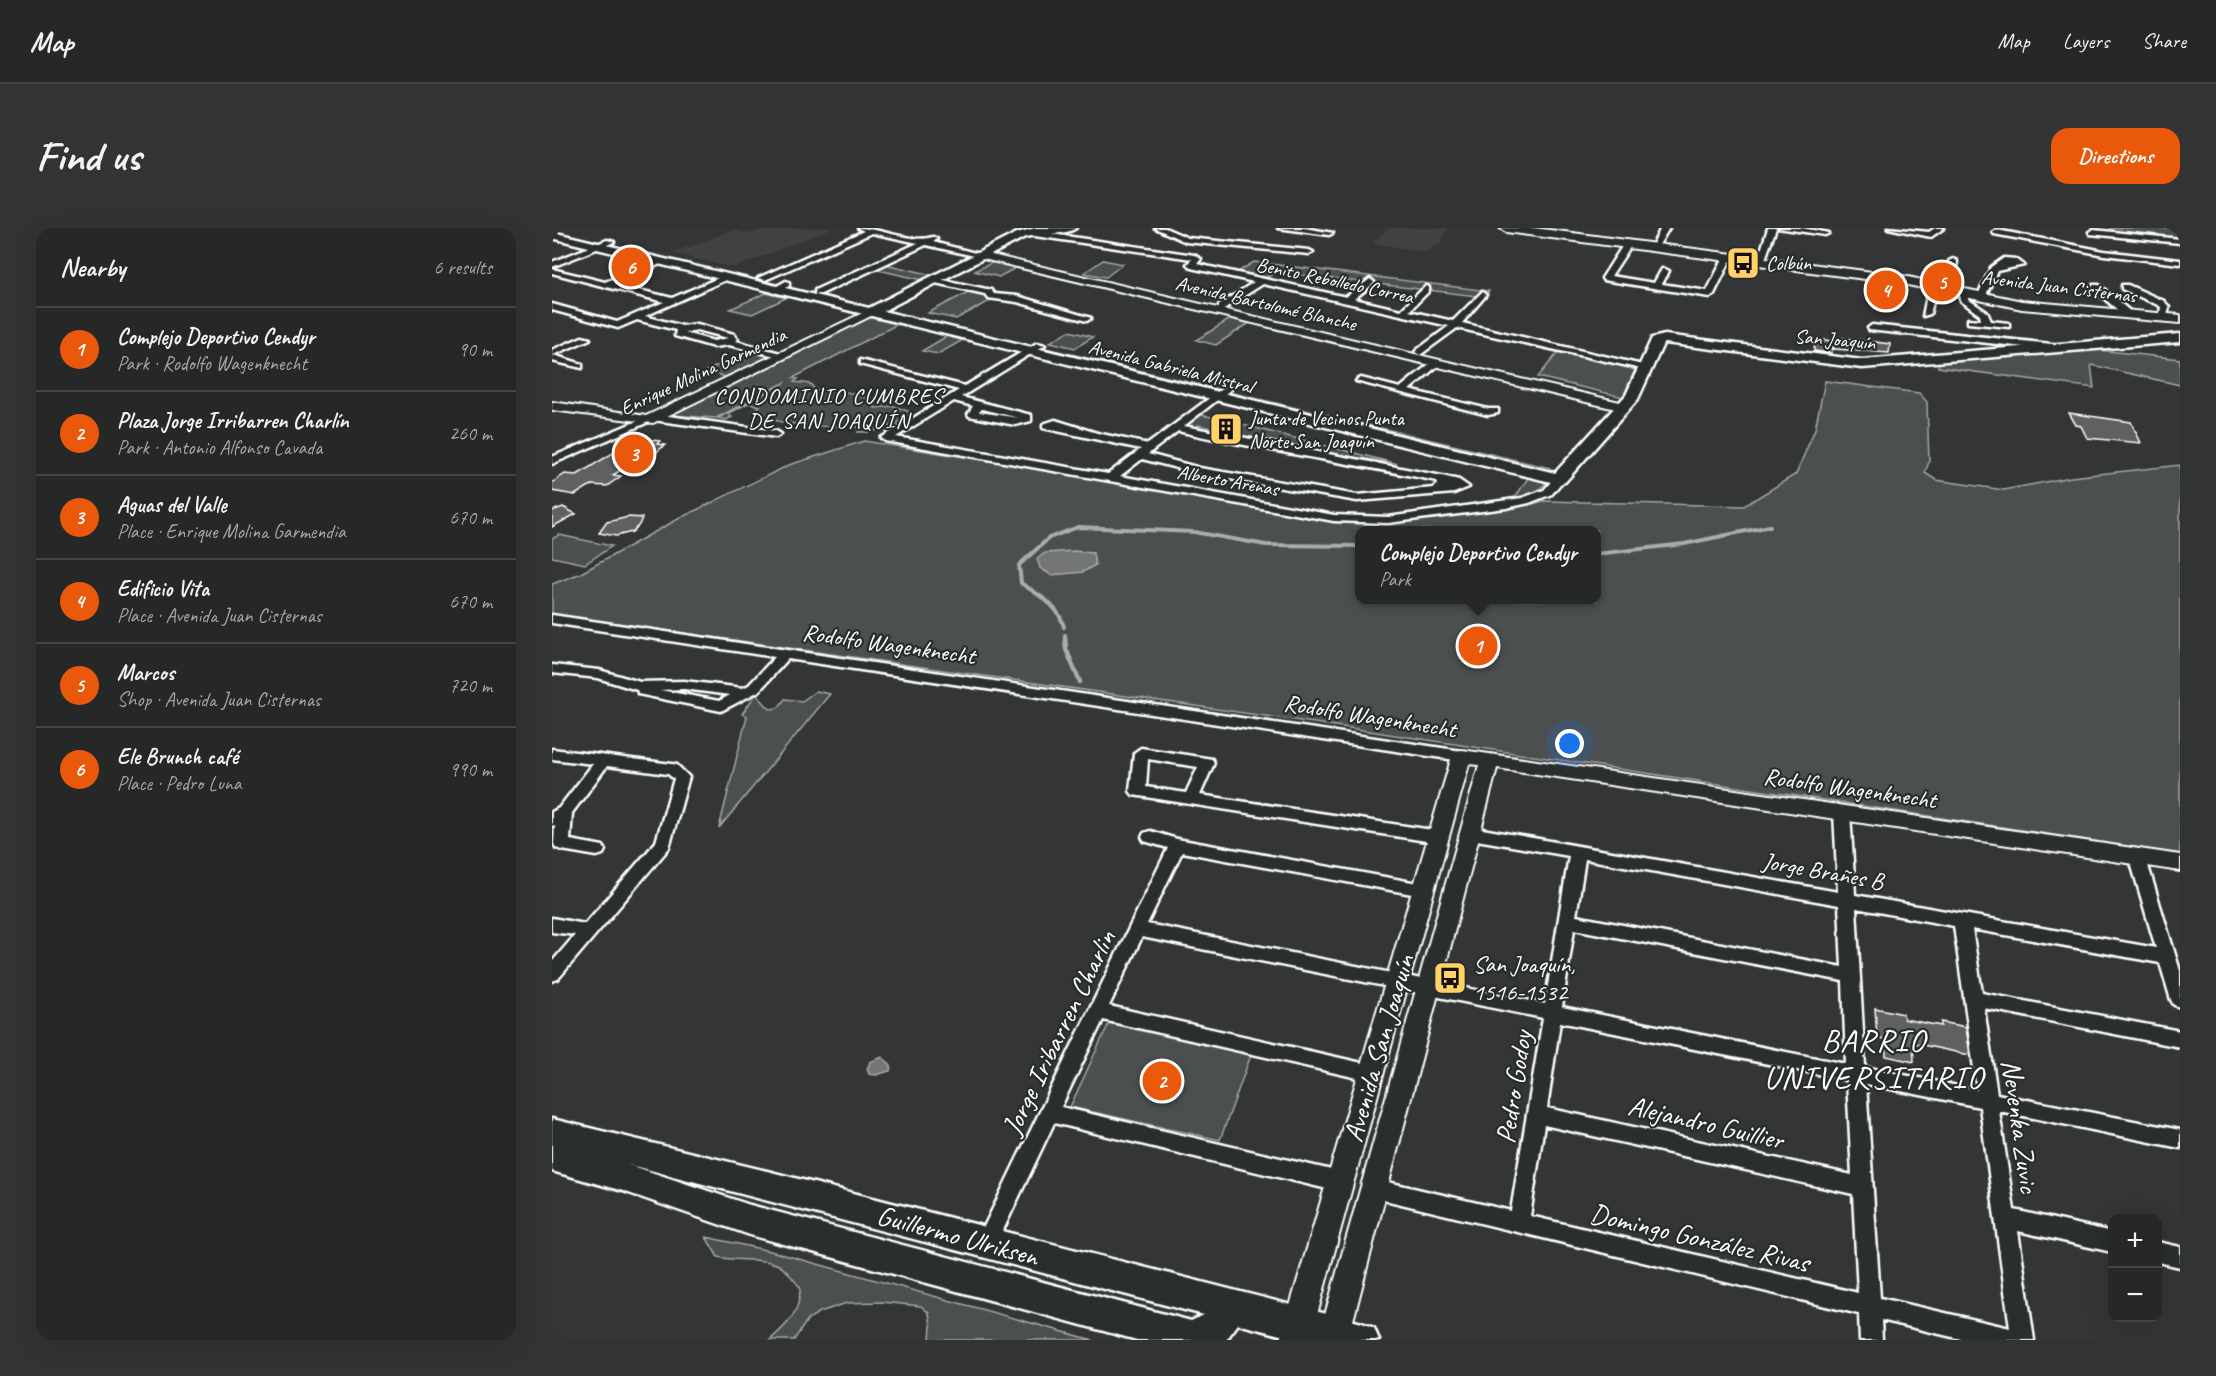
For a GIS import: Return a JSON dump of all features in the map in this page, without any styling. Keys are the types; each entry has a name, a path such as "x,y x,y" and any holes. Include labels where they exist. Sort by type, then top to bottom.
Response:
{"main road":[{"name":"Avenida Gabriela Mistral","path":"552,228 661,262 726,278 818,292 878,309"},
{"name":"Enrique Molina Garmendia","path":"878,309 1029,237 1031,233 1070,228"},
{"name":"Avenida Juan Cisternas","path":"1506,228 1933,286 2040,307 2180,319"},
{"name":"Avenida Gabriela Mistral","path":"552,235 605,244 762,278 780,287 1564,474"},
{"name":"San Joaquín","path":"1564,474 1626,404 1658,341 1671,338 1862,364 2180,338"},
{"name":"Guillermo Ulriksen","path":"552,1132 1231,1306 1297,1332 1344,1338"},
{"name":"Guillermo Ulriksen","path":"552,1157 623,1177 750,1220 1195,1339"},
{"path":"1195,1339 1213,1330 1231,1306"}],"street":[{"name":"Avenida Bartolomé Blanche","path":"862,228 929,241 1436,363 1626,404"},
{"name":"Avenida Bartolomé Blanche","path":"885,228 903,235"},
{"path":"1159,228 1186,240 1309,252"},
{"path":"1282,228 1329,233"},
{"path":"1653,248 1665,228"},
{"path":"1760,262 1772,228"},
{"path":"1782,228 1825,233"},
{"path":"1892,228 1931,235 1941,228"},
{"path":"2016,236 2025,228"},
{"path":"762,278 872,230"},
{"path":"2093,232 2106,230 2180,241"},
{"path":"1997,232 2104,253 2180,262"},
{"name":"Benito Rebolledo Correa","path":"1031,233 1194,257 1197,259 1191,264 1194,267 1646,367"},
{"path":"818,292 929,241"},
{"path":"552,265 605,244"},
{"path":"1628,244 1606,278 1710,294 1728,257"},
{"path":"1950,289 1953,261"},
{"path":"607,284 661,262"},
{"path":"1981,297 1994,269 2003,265"},
{"path":"552,271 672,301"},
{"path":"1657,286 1665,271"},
{"name":"Avenida Bartolomé Blanche","path":"1080,277 1420,352 1626,404"},
{"path":"552,308 618,324 726,278"},
{"path":"938,281 1087,318"},
{"path":"1222,307 1260,282"},
{"path":"1347,301 1370,282"},
{"path":"1926,314 1933,286"},
{"path":"2096,287 2128,315"},
{"path":"2125,287 2161,303 2165,307 2163,318"},
{"path":"1402,313 1426,289"},
{"path":"1964,293 1965,301 1984,314 1987,323"},
{"path":"1420,352 1455,325 1482,295"},
{"name":"Enrique Molina Garmendia","path":"552,461 653,418 878,309"},
{"path":"637,316 682,329 678,334 714,344 729,342 781,356"},
{"path":"1971,321 2006,325"},
{"path":"1872,328 2061,348"},
{"path":"552,353 585,339"},
{"path":"952,398 1034,348"},
{"path":"552,358 579,366"},
{"path":"863,362 966,389"},
{"path":"1402,390 1436,363"},
{"path":"1361,381 1434,400 1488,412 1494,411"},
{"path":"1112,477 1222,392"},
{"path":"952,398 979,405"},
{"name":"Alberto Arenas","path":"952,398 886,438 1334,518 1363,520 1413,517 1525,501 1548,492 1564,474"},
{"path":"552,400 653,418"},
{"path":"552,406 776,434"},
{"path":"1141,456 1200,471 1357,498 1454,490 1463,487 1455,482 1442,479 1331,457 1224,440 1177,428"},
{"path":"1093,435 1151,448"},
{"path":"1436,491 1443,488 1442,479"},
{"name":"Rodolfo Wagenknecht","path":"552,619 2180,863"},
{"path":"639,686 643,691 671,698 721,706 754,688 785,654"},
{"path":"552,669 599,674 639,686 684,685 744,693"},
{"path":"671,698 684,685"},
{"path":"1191,799 1207,763 1141,753 1138,791 1438,837"},
{"path":"552,754 672,769 682,777 663,844 552,974"},
{"name":"Avenida San Joaquín","path":"1297,1332 1462,756"},
{"path":"597,850 562,844 558,816 604,760"},
{"name":"Avenida San Joaquín","path":"1344,1338 1375,1189 1490,760"},
{"path":"1842,812 1871,1340"},
{"name":"Jorge Brañes B","path":"1470,833 2167,957"},
{"path":"1150,837 1177,845 1423,890"},
{"name":"Jorge Iribarren Charlin","path":"987,1242 1177,845"},
{"name":"Pedro Godoy","path":"1519,1223 1578,852"},
{"path":"2137,856 2180,1000"},
{"name":"Nevenka Zuvic","path":"1962,920 2023,1340"},
{"path":"1567,921 1851,976"},
{"path":"552,925 588,931"},
{"path":"1137,929 2180,1139"},
{"path":"1973,999 2180,1039"},
{"path":"1098,1011 1371,1073"},
{"path":"1049,1113 1340,1182"},
{"name":"Alejandro Guillier","path":"1536,1114 1862,1186"},
{"name":"Domingo González Rivas","path":"1375,1189 2012,1340"},
{"path":"2005,1218 2108,1241"},
{"path":"2162,1253 2180,1257"}],"shaded area":[{"path":"768,228 832,228 734,268 672,253 733,230 749,234"},
{"path":"1389,228 1448,228 1440,244 1425,252 1372,243"},
{"path":"2110,228 2176,228 2179,239 2113,232 2109,230"},
{"path":"1103,260 1123,264 1106,277 1084,273"},
{"path":"994,262 1017,267 999,277 974,271"},
{"path":"1254,262 1489,291 1485,297 1277,272 1263,279 1236,273"},
{"path":"885,264 937,276 927,281 874,269"},
{"path":"970,291 985,294 986,298 994,299 956,319 928,313"},
{"path":"766,293 786,298 752,314 730,309"},
{"path":"867,316 898,324 793,378 798,379 794,382 811,384 815,390 837,390 867,398 874,401 875,408 894,406 910,412 910,415 891,425 879,430 858,432 860,430 857,426 791,424 770,419 753,411 760,406 748,403 728,414 732,417 726,420 718,418 786,382 716,418 668,415"},
{"path":"1232,318 1251,322 1216,345 1196,340"},
{"path":"1069,331 1093,337 1075,348 1050,342"},
{"path":"947,336 963,340 938,354 922,351"},
{"path":"1041,347 1218,389 1214,392 1036,350"},
{"path":"2089,349 2180,359 2180,385 2091,365 2094,388 1938,367 1939,362"},
{"path":"1560,350 1636,367 1623,397 1538,377"},
{"path":"747,351 771,357 729,378 706,371"},
{"path":"1825,381 1919,393 1927,402 1929,462 1925,473 1936,480 2004,490 2071,477 2180,465 2180,854 1349,728 552,614 552,584 581,573 678,519 789,465 864,441 1334,521 1398,523 1543,501 1744,506 1796,474 1815,429"},
{"path":"1229,392 1550,468 1552,471 1546,473 1224,395"},
{"path":"1199,414 1398,464 1224,436 1228,432 1198,425 1195,428 1187,425"},
{"path":"1530,475 1548,481 1534,494 1514,499"},
{"path":"559,535 612,546 585,564 552,557 552,539"},
{"path":"1074,551 1093,553 1095,565 1083,572 1051,575 1040,568 1037,559 1045,553"},
{"path":"816,691 830,694 719,828 747,716 742,714 756,694 770,709 778,708 785,699 802,701"},
{"path":"1110,1021 1251,1055 1220,1140 1070,1107"},
{"path":"882,1057 891,1065 890,1071 876,1075 869,1074 867,1069 870,1062"},
{"path":"706,1237 770,1251 1093,1340 930,1340 929,1313 921,1306 881,1302 847,1303 820,1312 808,1319 794,1340 770,1340 792,1317 798,1304 800,1287 786,1271 774,1263 718,1257"}],"building":[{"path":"1876,283 1891,285 1889,296 1874,294"},
{"path":"1835,337 1890,344 1889,353 1834,349"},
{"path":"1815,339 1834,341 1832,353 1814,351"},
{"path":"2069,413 2131,422 2141,443 2087,438 2081,426 2076,425"},
{"path":"646,439 660,441 657,444 665,445 649,458 641,457 613,475 621,476 607,486 591,485 575,495 552,491 552,483 565,474 577,475 626,445 635,447"},
{"path":"563,507 576,514 552,527 552,511"},
{"path":"629,517 642,518 632,532 616,536 599,533 607,522"},
{"path":"1875,1008 1903,1014 1904,1019 1941,1026 1941,1022 1966,1027 1970,1055 1913,1043 1914,1062 1886,1056 1885,1039 1877,1038"}],"waterway":[{"path":"1601,553 1684,544 1770,526"},
{"path":"1064,627 1053,607 1021,583 1019,565 1049,538 1078,527 1194,532 1266,545 1355,546"},
{"path":"1065,637 1066,649 1080,682"}],"place":[{"name":"Colbún","path":"1743,263"},
{"name":"Ele Brunch café","path":"631,267"},
{"name":"Marcos","path":"1942,282"},
{"name":"Edificio Vita","path":"1886,290"},
{"name":"Junta de Vecinos Punta Norte San Joaquín","path":"1226,429"},
{"name":"Aguas del Valle","path":"634,454"},
{"name":"Complejo Deportivo Cendyr","path":"1478,646"},
{"name":"San Joaquín, 1516-1532","path":"1450,978"},
{"name":"Plaza Jorge Irribarren Charlín","path":"1162,1081"}],"district":[{"name":"CONDOMINIO CUMBRES DE SAN JOAQUÍN","path":"829,408"},
{"name":"BARRIO UNIVERSITARIO","path":"1874,1058"}]}
